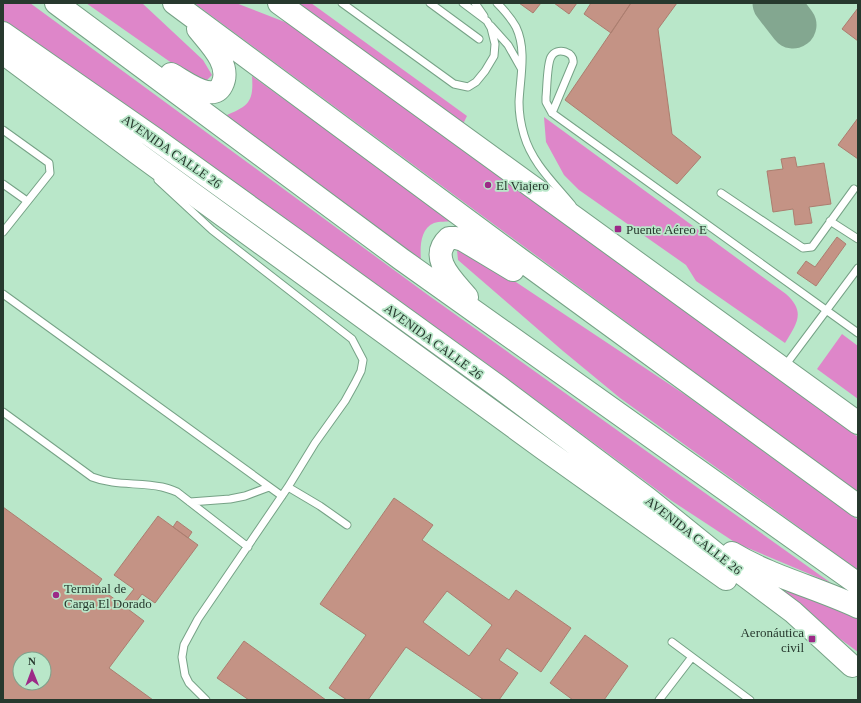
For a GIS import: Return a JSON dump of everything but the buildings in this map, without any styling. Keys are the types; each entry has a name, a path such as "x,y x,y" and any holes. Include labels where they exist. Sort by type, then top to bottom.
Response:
{"main road":[{"path":"56,3 401,259 858,584"},
{"path":"262,3 297,16"},
{"path":"279,3 858,423"},
{"path":"98,34 194,87 213,93 220,89 225,80 224,67 213,49 178,6"},
{"path":"178,6 515,256 858,506"},
{"name":"AVENIDA CALLE 26","path":"3,34 154,138 499,387 647,498 725,561 793,612 855,668"},
{"name":"AVENIDA CALLE 26","path":"3,53 137,153 544,449 781,619 855,668"},
{"path":"487,320 453,281 441,262 441,247 449,238 456,238 471,244 633,341"},
{"path":"647,498 742,559 858,607"}],"lane":[{"path":"342,3 449,80 460,86 468,87 476,82 483,73 494,56 495,51 494,36 491,28 475,3"},
{"path":"430,3 479,39"},
{"path":"463,3 487,21 508,45 522,70"},
{"path":"497,3 505,11 516,28 521,43 522,70 519,103 524,137 532,155 544,173 598,235"},
{"path":"552,113 573,63 572,56 563,51 553,54 550,60 546,102 552,113 858,333"},
{"path":"3,130 49,163 50,173 3,232"},
{"path":"137,153 161,184 212,230 352,339 363,360 361,371 345,401 315,443 288,487 198,619 184,645 182,657 185,675 189,682 206,700"},
{"path":"3,184 27,201"},
{"path":"721,193 802,248 812,247 854,189"},
{"path":"830,221 858,239"},
{"path":"784,368 858,268"},
{"path":"3,294 282,496"},
{"path":"3,412 92,477 102,481 114,483 163,487 177,492 248,547"},
{"path":"190,502 230,499 245,496 269,487"},
{"path":"288,487 320,506 347,525"},
{"path":"672,642 750,700"},
{"path":"659,700 692,657"}],"shaded area":[{"path":"3,3 30,3 428,295 831,583 736,543 672,501 486,363 259,200 3,20"},
{"path":"86,3 142,3 203,60 212,75 205,82 186,73"},
{"path":"194,3 236,3 290,24 680,304 858,437 858,493"},
{"path":"296,3 311,3 467,116 463,124"},
{"path":"252,76 453,221 434,223 426,229 423,234 421,244 421,260 225,116 244,106 248,102 252,92"},
{"path":"544,117 786,294 796,306 798,318 785,343 696,281 686,265 579,190 564,175 546,142"},
{"path":"460,247 465,248 687,396 858,520 858,570 620,398 458,260 457,250"},
{"path":"842,334 858,346 858,399 817,369"},
{"path":"756,577 858,616 858,652"}],"taxiway":[{"path":"776,3 793,25"}],"place":[{"name":"El Viajero","path":"488,185"},
{"name":"Puente Aéreo E","path":"618,229"},
{"name":"Terminal de Carga El Dorado","path":"56,595"},
{"name":"Aeronáutica civil","path":"812,639"}]}
